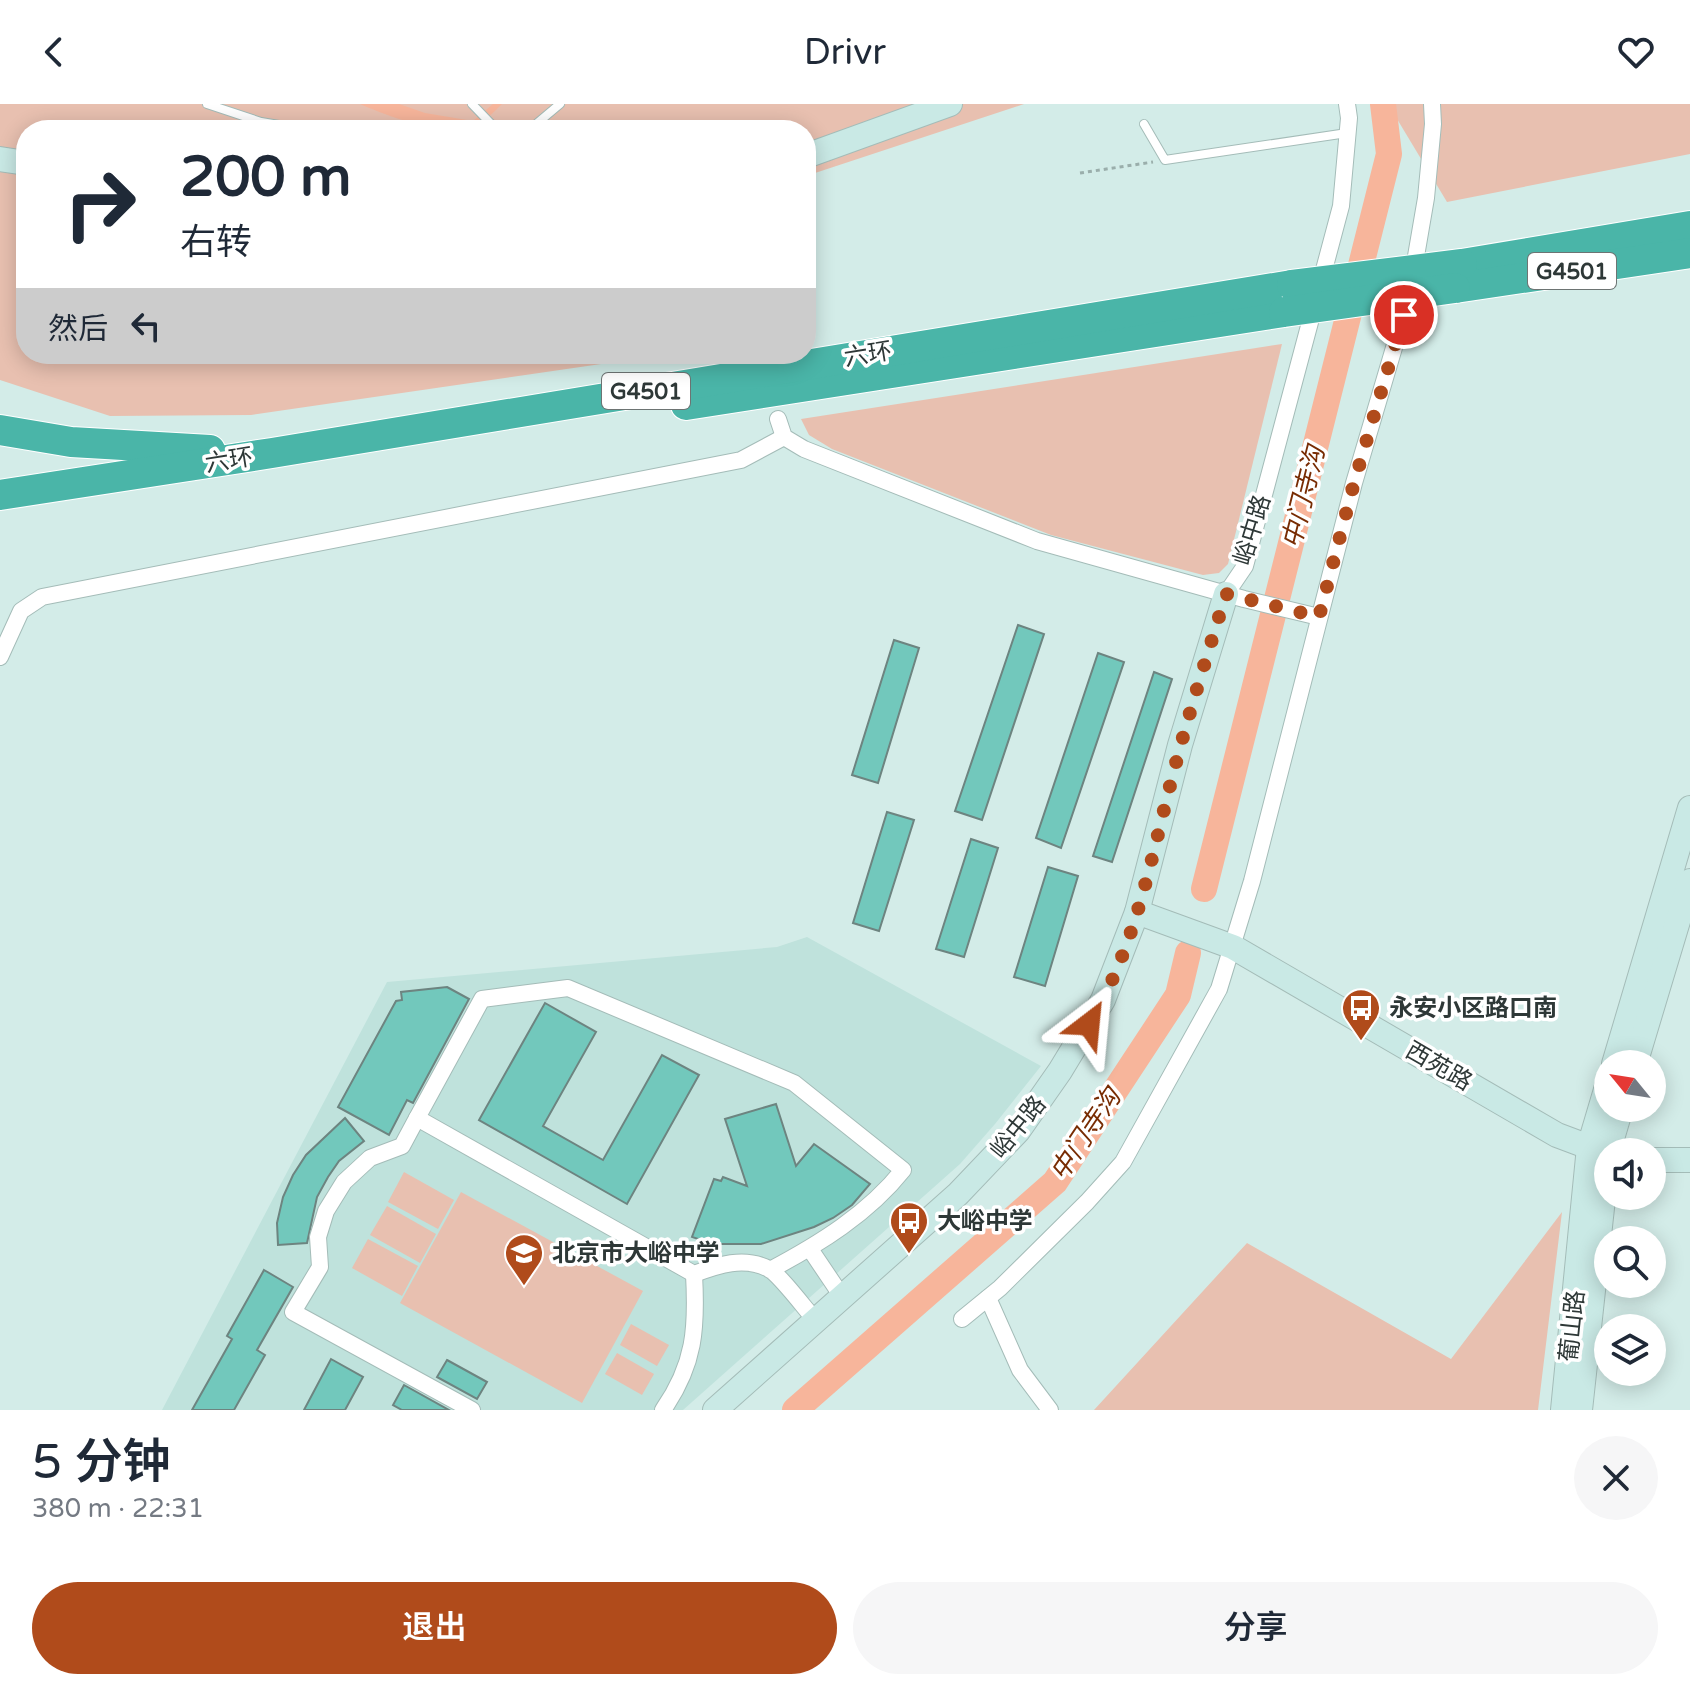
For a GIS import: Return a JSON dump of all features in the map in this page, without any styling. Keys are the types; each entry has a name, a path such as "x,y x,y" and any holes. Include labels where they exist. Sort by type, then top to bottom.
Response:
{"highway":[{"name":"六环","path":"1458,276 1690,226"},
{"name":"六环","path":"0,495 1288,298 1458,276 1690,253"},
{"name":"六环","path":"0,512 1288,298"},
{"path":"0,430 71,442 272,453"}],"main road":[{"path":"816,152 950,104"},
{"name":"峪中路","path":"715,1410 817,1322 990,1163 1039,1103 1103,1000 1137,912 1180,745 1235,596"},
{"path":"1618,1050 1690,808"},
{"path":"1639,1050 1690,881"},
{"name":"西苑路","path":"1137,912 1233,947 1557,1135 1594,1147"},
{"path":"1666,1160 1690,1160"},
{"name":"葡山路","path":"1563,1410 1595,1210"},
{"name":"葡山路","path":"1580,1410 1599,1210"}],"street":[{"name":"峪中路","path":"1235,596 1341,206 1347,104"},
{"path":"962,1319 988,1298 1087,1202 1123,1162 1219,989 1252,881 1354,483 1409,297 1426,198 1432,104"},
{"path":"778,419 784,437 804,449 1037,541 1318,617"},
{"path":"0,657 21,611 42,597 741,460 784,437"},
{"path":"472,1410 293,1312 320,1267 318,1237 326,1211 344,1182 370,1158 402,1146 482,999 568,988 794,1083 903,1170 853,1219 810,1249 770,1270"},
{"path":"417,1118 694,1274 736,1262 770,1270 817,1322"},
{"path":"810,1249 843,1298"},
{"path":"663,1410 681,1383 694,1344 694,1274"},
{"path":"988,1298 1020,1370 1050,1410"}],"lane":[{"path":"207,104 255,120"},
{"path":"472,104 487,120"},
{"path":"541,120 560,104"},
{"path":"1144,124 1165,160 1347,133"}],"path":[{"path":"1080,173 1165,160"}],"shaded area":[{"path":"0,104 1024,104 816,173 816,120 16,120 16,364 601,364 251,415 110,416 0,380"},
{"path":"360,104 399,104 425,113 467,120 403,120"},
{"path":"493,104 502,104 484,120 474,120"},
{"path":"1388,104 1690,104 1690,154 1447,202"},
{"path":"1282,344 1228,564 1219,573 1203,575 1051,535 832,449 809,435 801,419"},
{"name":"北京市大峪中学","path":"807,937 1041,1066 960,1164 683,1410 162,1410 387,982 777,947"},
{"path":"404,1172 454,1200 438,1229 388,1202"},
{"path":"461,1192 643,1291 582,1403 400,1303"},
{"path":"387,1206 436,1234 420,1263 370,1235"},
{"path":"1562,1212 1538,1410 1094,1410 1247,1243 1451,1359"},
{"path":"368,1239 418,1266 402,1296 352,1268"},
{"path":"631,1324 669,1345 657,1366 620,1345"},
{"path":"617,1353 654,1374 642,1395 605,1374"}],"building":[{"path":"1018,625 1044,634 982,820 955,811"},
{"path":"894,640 919,648 878,783 852,775"},
{"path":"1098,653 1124,662 1061,848 1036,838"},
{"path":"1154,672 1172,679 1112,862 1093,856"},
{"path":"887,812 914,820 879,931 853,923"},
{"path":"971,839 998,848 964,957 936,949"},
{"path":"1048,867 1078,876 1045,986 1014,977"},
{"path":"447,987 469,999 413,1103 407,1100 389,1135 338,1107 396,1001 402,1000 401,992"},
{"path":"545,1003 596,1032 543,1126 603,1160 662,1055 699,1075 627,1204 479,1120"},
{"path":"776,1104 796,1166 814,1144 870,1184 852,1205 833,1218 761,1244 707,1244 692,1237 714,1179 721,1181 723,1177 747,1186 725,1119"},
{"path":"345,1118 364,1141 339,1161 328,1177 317,1197 307,1243 278,1245 277,1223 283,1197 293,1175 306,1155"},
{"path":"264,1270 293,1287 257,1350 265,1355 234,1410 192,1410 232,1339 227,1336"},
{"path":"331,1359 363,1377 345,1410 304,1410"},
{"path":"447,1360 487,1382 477,1399 437,1377"},
{"path":"404,1385 449,1410 402,1410 393,1405"}],"waterway":[{"name":"中门寺沟","path":"1204,889 1389,154 1383,104"},
{"name":"中门寺沟","path":"795,1410 1055,1182 1178,995 1188,953"}],"place":[{"name":"永安小区路口南","path":"1361,1042"},
{"name":"大峪中学","path":"909,1255"},
{"name":"北京市大峪中学","path":"524,1287"}],"route":[{"path":"1089,1024 1103,1000 1137,912 1180,745 1226,594 1319,617 1354,483 1404,315"}]}
